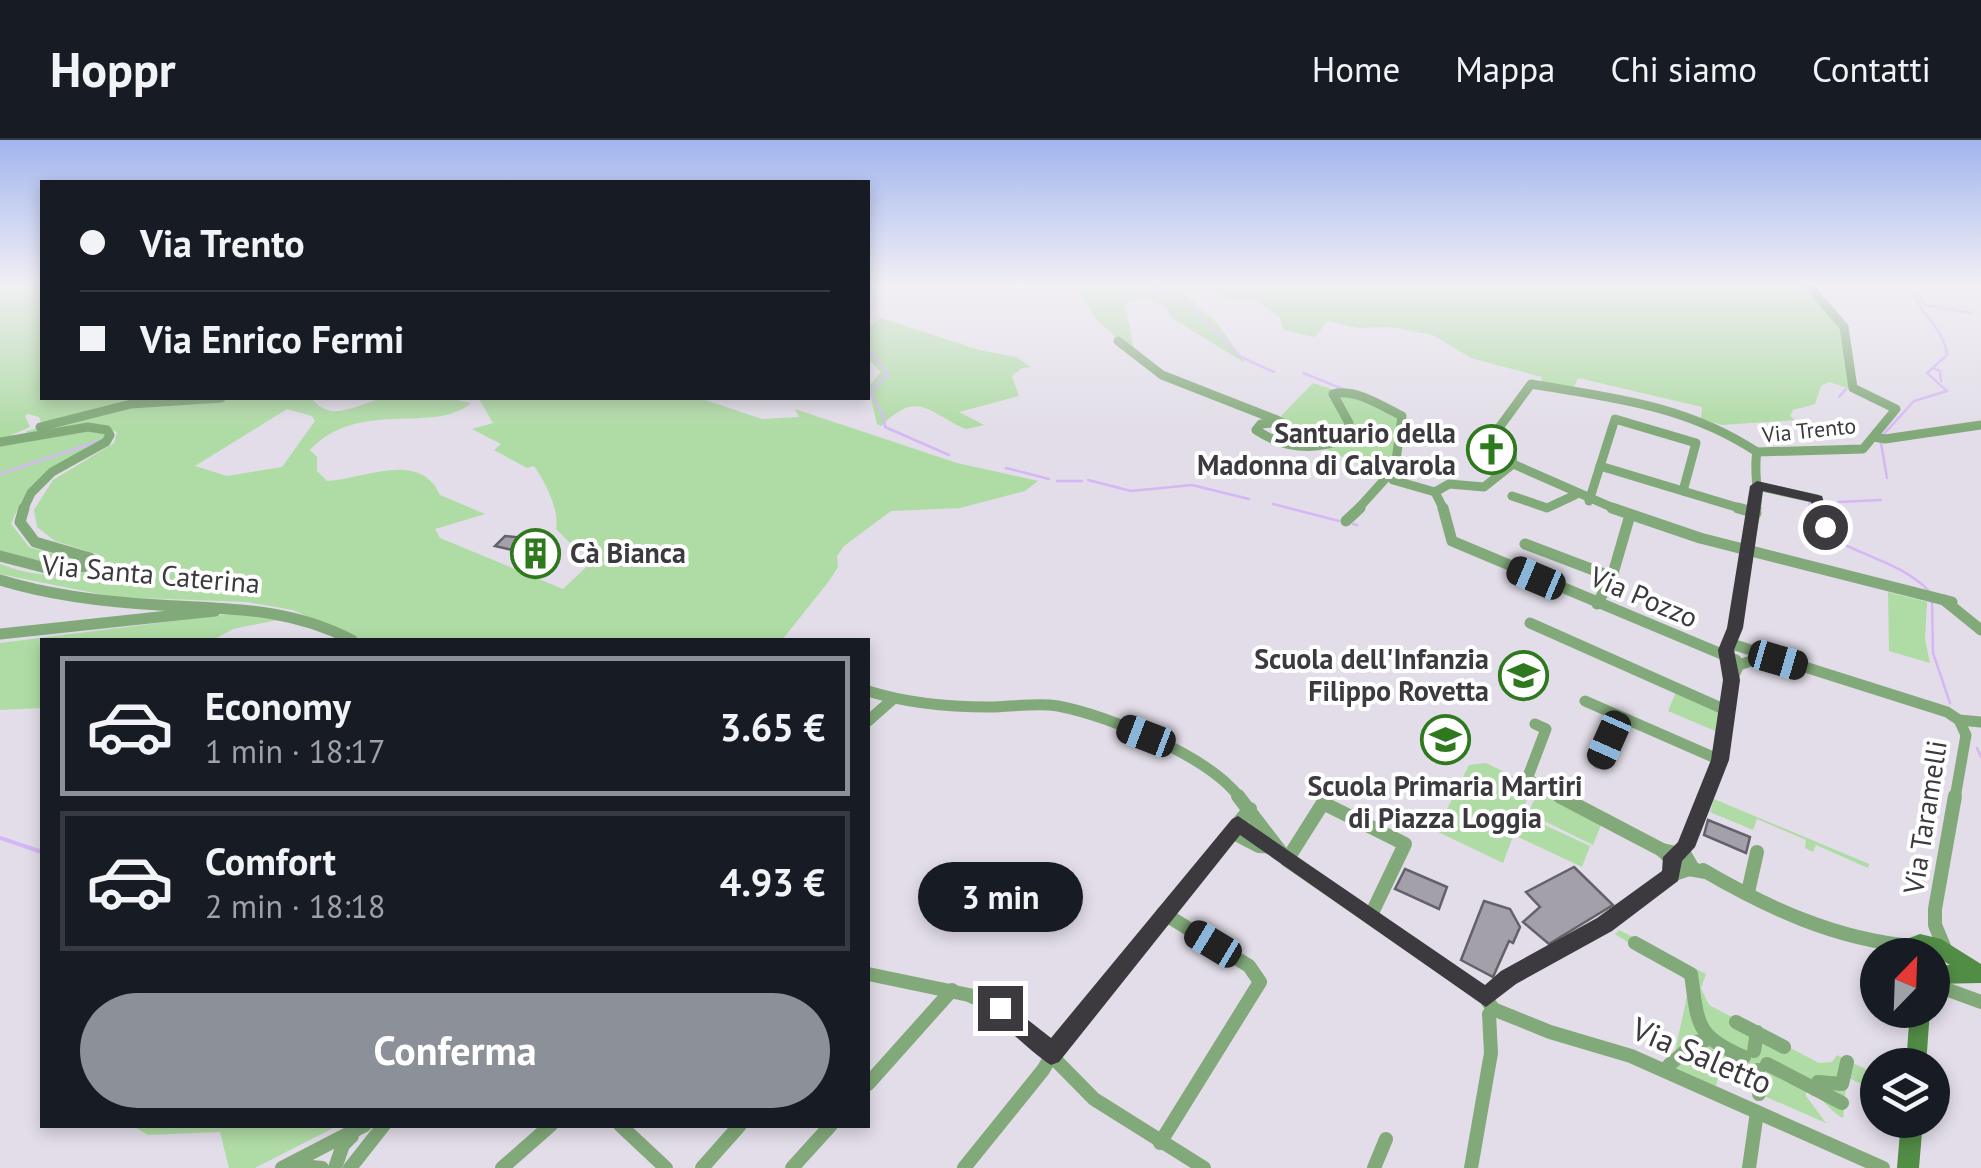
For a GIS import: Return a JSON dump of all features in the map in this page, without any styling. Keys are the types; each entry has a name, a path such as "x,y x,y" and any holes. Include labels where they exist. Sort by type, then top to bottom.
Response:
{"street":[{"name":"Via Trento","path":"1737,655 1735,628 1743,550 1756,513 1753,472 1758,452 1863,449 1879,438 1896,409 1853,388 1845,333"},
{"path":"1118,341 1162,375 1279,421 1279,425 1261,424 1256,430 1282,442 1317,448 1345,438 1349,423 1333,394 1336,392 1381,404 1402,416 1400,455 1393,480 1346,522"},
{"path":"1513,464 1512,454 1496,442 1489,430 1531,384 1640,403"},
{"path":"1628,399 1719,426 1758,452"},
{"path":"0,442 15,438 21,431 108,408 158,400"},
{"path":"1589,502 1615,418 1696,443 1683,491"},
{"path":"1879,438 1981,425"},
{"name":"Via Santa Caterina","path":"0,556 74,571 90,561 36,542 20,522 22,510 38,484 55,470 113,439 107,430 88,427 15,438"},
{"path":"1393,480 1435,492 1449,484 1484,487 1513,464"},
{"path":"1513,464 1589,502 1630,515 1743,550 1945,600 1981,630"},
{"path":"1600,466 1756,513"},
{"name":"Via Trento","path":"1757,486 1817,499 1825,527"},
{"name":"Via Pozzo","path":"1435,492 1452,541 1701,648 1737,655"},
{"path":"1512,496 1547,508 1575,495"},
{"path":"1598,604 1612,577 1630,515"},
{"path":"1525,544 1612,577"},
{"name":"Via Santa Caterina","path":"0,580 34,591 88,598 161,605 244,605 287,612 347,638"},
{"path":"0,634 244,605"},
{"path":"1530,622 1728,710"},
{"path":"1732,680 1739,664 1737,655"},
{"path":"1737,655 1778,660 1947,712 1959,720 1981,722"},
{"path":"1475,1166 1493,1038 1489,1003 1509,978 1618,916 1678,860 1720,760 1737,655"},
{"path":"870,692 894,698"},
{"path":"870,692 880,702 879,711"},
{"path":"870,719 894,698"},
{"name":"Via Saletto","path":"894,698 970,707 1028,704 1073,710 1196,759 1228,782 1287,860 1373,910 1489,1003 1550,1032 1631,1056 1758,1103 1884,1168"},
{"path":"1585,701 1720,760"},
{"path":"1598,763 1619,717"},
{"name":"Via Taramelli","path":"1936,938 1934,925 1966,735 1959,720"},
{"path":"1535,724 1546,729 1527,778 1678,860 1837,932 1860,938"},
{"path":"1287,860 1323,803 1405,844 1373,910"},
{"path":"964,1168 1163,913 1250,809"},
{"path":"1235,828 1259,846 1275,847"},
{"path":"1748,892 1757,852"},
{"path":"1160,1143 1257,990 1258,974 1163,913"},
{"name":"Via Taramelli","path":"1921,938 1934,925"},
{"path":"1635,943 1691,974 1694,1020 1706,1040"},
{"path":"1950,975 1980,974"},
{"path":"870,976 952,990 1000,1008 1032,1033 1064,1073 1083,1089 1160,1143 1204,1168"},
{"path":"1950,982 1981,1002"},
{"path":"870,1082 952,990"},
{"path":"1736,1022 1784,1046"},
{"path":"1669,1065 1696,1042 1706,1040 1749,1054 1756,1032"},
{"path":"1815,1089 1818,1082 1842,1084 1847,1062"},
{"path":"1749,1168 1762,1067 1842,1103"},
{"path":"335,1168 363,1128"},
{"path":"285,1166 346,1153 380,1128"},
{"path":"502,1168 548,1128"},
{"path":"623,1128 666,1168"},
{"path":"702,1168 737,1128"},
{"path":"792,1168 828,1128"},
{"path":"1908,1168 1910,1138"},
{"path":"1374,1168 1386,1139"},
{"path":"285,1166 311,1164 322,1168"}],"green space":[{"path":"0,333 40,333 40,400 161,400 42,425 39,417 28,414 25,416 30,427 0,440"},
{"path":"870,333 927,333 1016,357 1031,367 1012,376 1019,396 959,412 984,425 966,429 914,406 904,408 881,426 877,424 870,385 881,372 870,361"},
{"path":"1111,333 1131,333 1135,354"},
{"path":"1196,333 1224,333 1245,363"},
{"path":"1422,333 1841,333 1851,389 1829,382 1821,386 1815,404 1793,410 1790,416 1795,420 1722,425 1701,419 1702,407 1578,378 1573,389 1540,385 1542,377 1471,358 1433,335"},
{"path":"1313,383 1383,406 1400,419 1394,476 1386,478 1330,451 1279,418"},
{"path":"206,400 313,400 331,411 378,400 471,403 437,417 373,421 329,434 310,450 317,457 317,471 327,481 389,470 419,473 431,481 440,495 485,514 435,529 440,538 563,589 599,555 573,546 556,529 554,505 534,466 527,468 494,450 501,444 472,429 493,423 480,400 705,400 762,419 799,417 795,409 957,463 1038,481 1025,491 960,508 891,511 844,546 829,581 784,638 356,638 293,610 247,602 114,597 0,574 0,564 52,575 77,572 102,561 100,555 55,541 37,527 34,510 53,480 114,443 117,432 96,424 25,435 27,431 112,409","holes":["287,409 312,416 315,421 282,467 227,476 195,466"]},
{"path":"98,430 107,435 100,443 36,484 11,524 29,547 84,562 71,568 0,551 0,445"},
{"path":"1888,592 1927,602 1925,639 1930,663 1889,651"},
{"path":"253,611 292,617 233,629 217,638 40,638 40,708 0,710 0,643"},
{"path":"1676,692 1722,712 1720,733 1668,711"},
{"path":"1486,763 1532,786 1503,863 1436,831 1469,765"},
{"path":"1539,790 1602,822 1593,845 1528,813"},
{"path":"1714,799 1869,864 1868,868 1816,845 1813,852 1805,848 1806,840 1757,819 1753,830 1710,812"},
{"path":"1527,817 1590,846 1582,867 1518,837"},
{"path":"1619,930 1706,974 1701,988 1709,1005 1819,1063 1832,1062 1837,1055 1860,1066 1860,1084 1847,1077 1843,1118 1806,1086 1806,1096 1826,1123 1718,1076 1716,1086 1672,1066 1690,982 1615,934"},
{"path":"136,1128 333,1128 255,1168 229,1168 220,1132 148,1135"}],"building":[{"name":"Cà Bianca","path":"505,536 551,541 539,555 550,558 540,568 527,565 531,560 525,559 529,554 495,546"},
{"path":"1708,820 1750,837 1746,853 1704,835"},
{"path":"1574,867 1613,905 1549,944 1523,922 1540,907 1526,892"},
{"path":"1405,869 1447,887 1439,909 1395,889"},
{"path":"1484,901 1510,909 1520,927 1513,943 1509,941 1493,977 1461,960"}],"waterway":[{"path":"1217,333 1241,357 1274,372"},
{"path":"1883,435 1914,401 1947,391 1927,373 1947,355 1939,333"},
{"path":"870,352 888,374 870,392"},
{"path":"1933,368 1940,371 1941,381"},
{"path":"1303,373 1343,389"},
{"path":"1839,397 1846,389"},
{"path":"870,392 884,417 885,427 949,455"},
{"path":"0,474 99,441"},
{"path":"1881,443 1887,478"},
{"path":"1006,468 1049,479"},
{"path":"1088,480 1131,491 1192,485 1249,499"},
{"path":"1057,481 1082,481"},
{"path":"1838,502 1881,500"},
{"path":"1810,501 1807,519 1821,531 1901,570 1930,592"},
{"path":"1273,504 1339,521"},
{"path":"1353,524 1357,525"},
{"path":"1932,600 1933,653 1950,703"},
{"path":"1977,748 1981,757"},
{"path":"0,838 40,851"}],"place":[{"name":"Santuario della Madonna di Calvarola","path":"1491,449"},
{"name":"Cà Bianca","path":"535,553"},
{"name":"Scuola dell'Infanzia Filippo Rovetta","path":"1524,675"},
{"name":"Scuola Primaria Martiri di Piazza Loggia","path":"1445,739"}],"route":[{"path":"1000,1008 1051,1054 1238,824 1486,997 1509,978 1644,899 1671,876 1673,857 1685,847 1720,760 1732,680 1726,650 1735,628 1744,558 1756,513 1757,486 1817,499 1825,527"}]}
